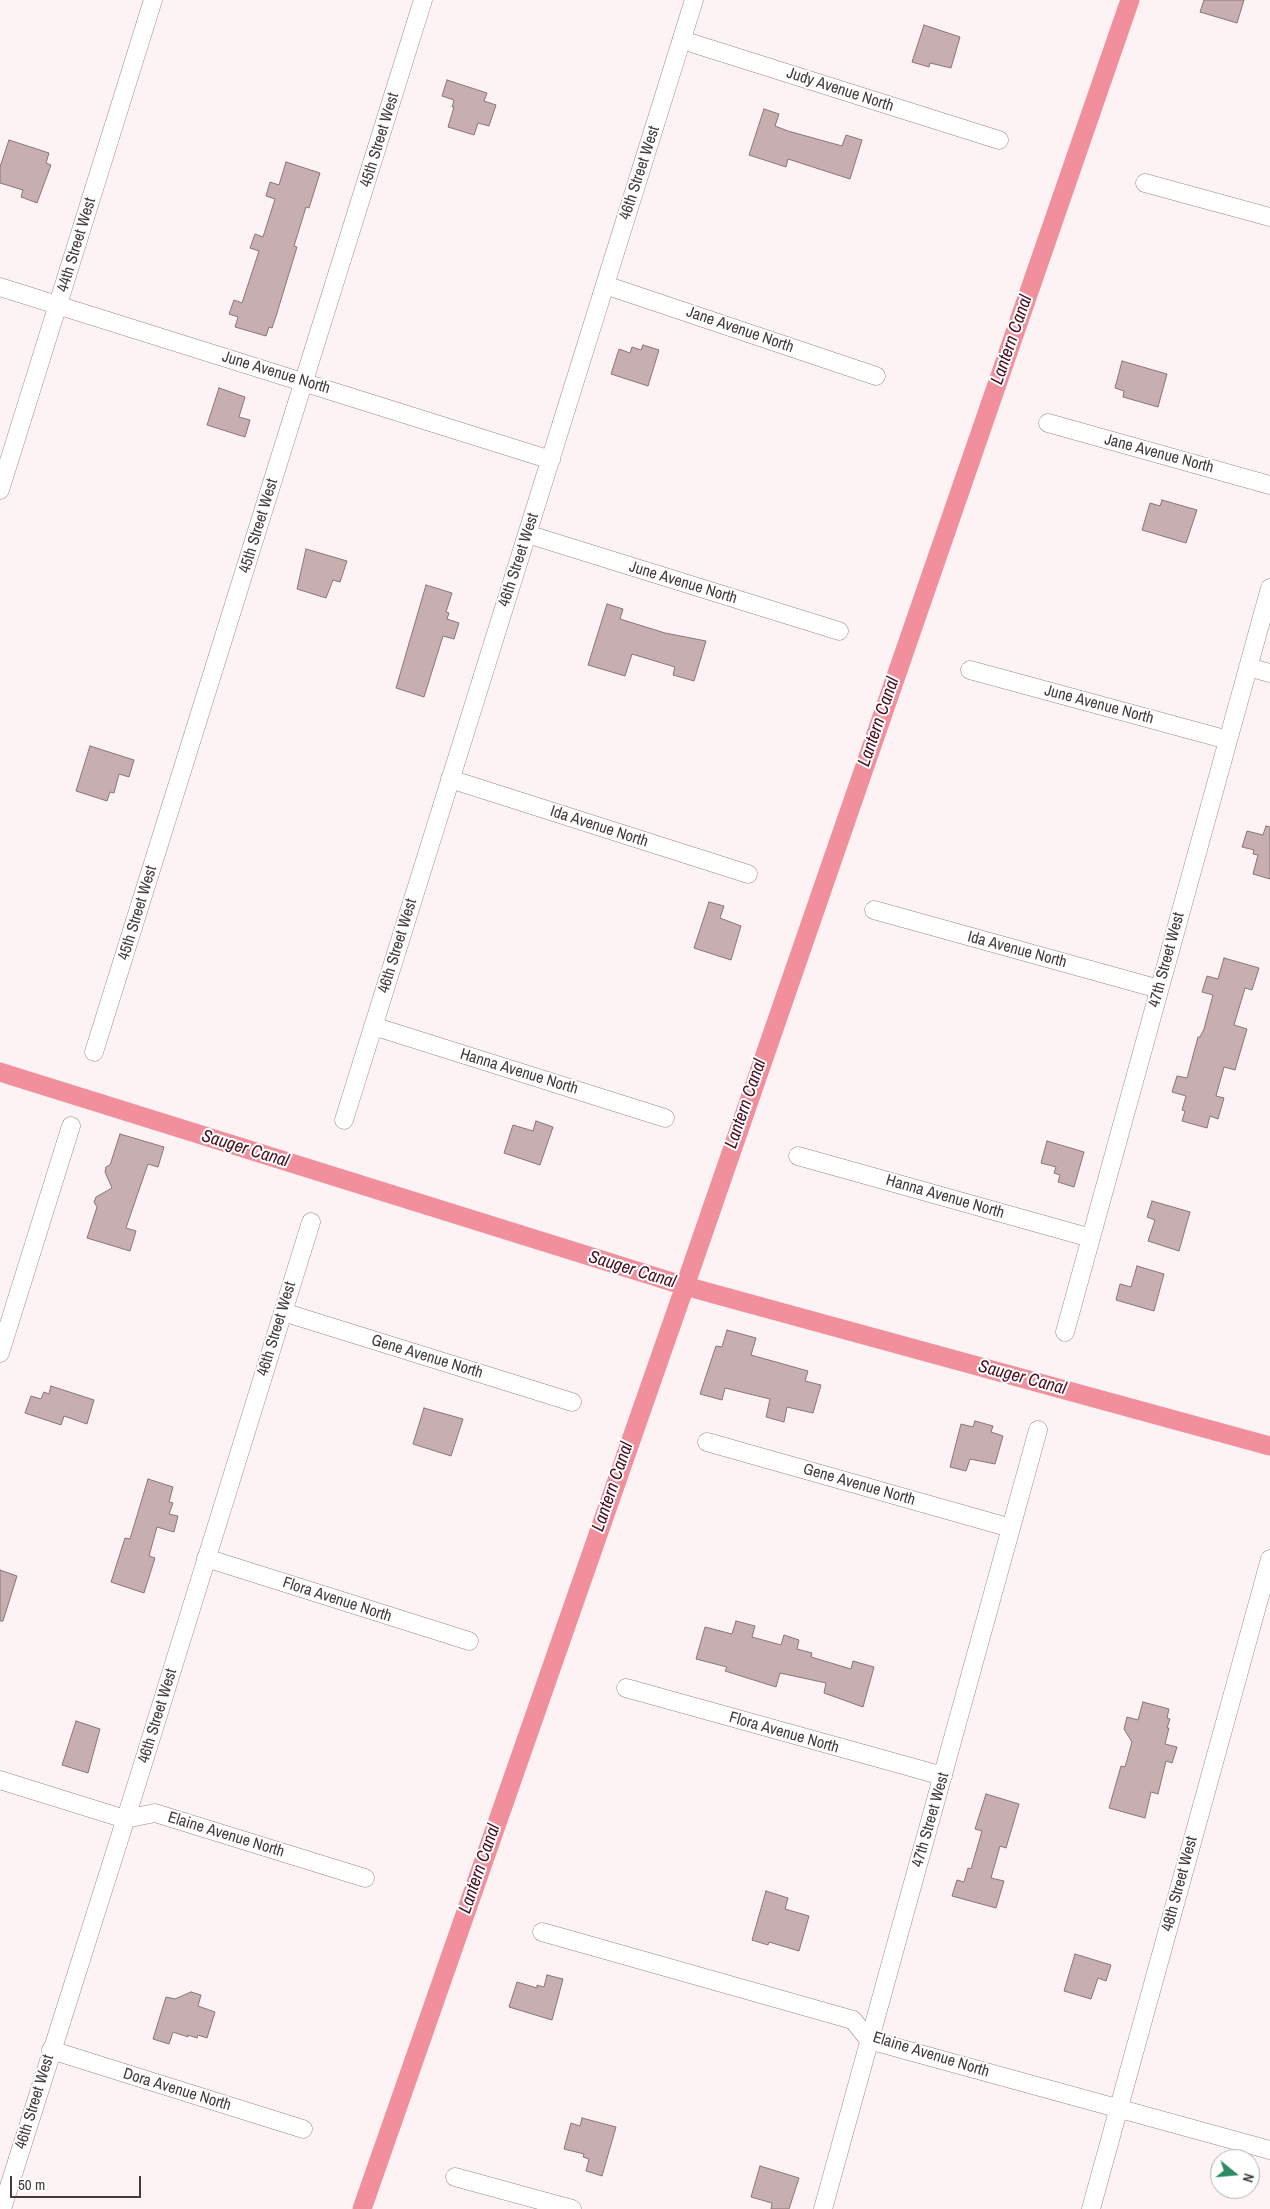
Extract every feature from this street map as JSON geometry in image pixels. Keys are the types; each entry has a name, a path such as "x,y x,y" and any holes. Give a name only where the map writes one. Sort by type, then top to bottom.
{"street":[{"name":"44th Street West","path":"0,490 153,0"},
{"name":"45th Street West","path":"94,1052 303,381 358,214 423,0"},
{"name":"46th Street West","path":"344,1120 694,0"},
{"name":"Judy Avenue North","path":"682,40 998,140"},
{"path":"1145,183 1270,217"},
{"name":"Jane Avenue North","path":"605,285 876,376"},
{"name":"June Avenue North","path":"0,287 551,460"},
{"name":"Jane Avenue North","path":"1048,423 1270,485"},
{"name":"June Avenue North","path":"528,534 840,632"},
{"name":"47th Street West","path":"1065,1332 1270,588"},
{"path":"1248,667 1270,673"},
{"name":"June Avenue North","path":"970,670 1228,740"},
{"name":"Ida Avenue North","path":"450,779 748,874"},
{"name":"Ida Avenue North","path":"874,910 1159,988"},
{"name":"Hanna Avenue North","path":"373,1026 665,1118"},
{"path":"0,1353 71,1126"},
{"name":"Hanna Avenue North","path":"798,1156 1091,1238"},
{"name":"46th Street West","path":"2,2209 282,1312 312,1222"},
{"name":"Gene Avenue North","path":"282,1312 572,1402"},
{"name":"47th Street West","path":"823,2209 1038,1430"},
{"name":"Gene Avenue North","path":"707,1442 1011,1528"},
{"name":"Flora Avenue North","path":"206,1558 469,1642"},
{"name":"48th Street West","path":"1091,2209 1270,1560"},
{"name":"Flora Avenue North","path":"626,1688 942,1776"},
{"name":"Elaine Avenue North","path":"0,1780 125,1819 155,1813 365,1878"},
{"name":"Elaine Avenue North","path":"542,1932 853,2020 869,2040 1270,2150"},
{"name":"Dora Avenue North","path":"51,2050 303,2129"},
{"path":"455,2177 572,2209"}],"building":[{"path":"1204,0 1244,0 1237,23 1200,12"},
{"path":"924,25 960,37 951,68 930,63 929,67 912,62"},
{"path":"447,80 487,93 484,101 496,105 489,126 478,123 474,135 448,127 454,107 452,107 454,100 442,96"},
{"path":"764,109 779,114 775,126 788,131 842,146 846,135 862,140 850,179 788,159 786,167 749,155"},
{"path":"9,140 49,153 46,163 51,165 37,203 21,197 23,190 0,183 0,167"},
{"path":"286,162 320,173 309,208 306,207 294,246 297,247 277,313 272,328 269,327 266,336 235,327 238,317 229,314 234,300 242,303 259,251 250,248 255,234 263,237 275,199 266,196 270,182 279,185"},
{"path":"643,345 659,350 648,386 611,374 619,349 630,353 632,347 641,350"},
{"path":"1122,361 1167,374 1158,407 1123,397 1124,391 1115,388"},
{"path":"219,388 245,397 239,417 250,420 245,437 207,425"},
{"path":"1162,500 1197,510 1186,543 1142,530 1150,503 1160,506"},
{"path":"306,549 347,561 340,582 333,580 326,598 297,589"},
{"path":"426,585 452,593 446,612 449,613 447,619 459,623 454,639 443,636 424,697 396,688"},
{"path":"607,604 623,609 620,619 665,633 706,641 694,681 673,675 675,667 632,654 625,676 588,665"},
{"path":"90,746 134,760 129,777 119,774 114,793 110,792 107,801 76,791"},
{"path":"1266,826 1270,827 1270,879 1253,874 1258,855 1253,854 1254,850 1242,847 1247,831 1263,835"},
{"path":"709,902 724,906 720,918 741,926 731,960 694,948"},
{"path":"1224,958 1259,968 1252,990 1245,988 1234,1025 1247,1029 1235,1070 1224,1067 1216,1096 1224,1098 1218,1119 1210,1116 1207,1128 1182,1121 1185,1111 1182,1110 1186,1096 1172,1092 1177,1076 1187,1078 1198,1037 1200,1037 1204,1029 1213,995 1202,992 1207,976 1218,979"},
{"path":"536,1121 553,1127 540,1165 504,1153 513,1125 533,1131"},
{"path":"120,1134 164,1147 158,1167 148,1164 126,1228 136,1231 130,1251 87,1238 97,1207 94,1202 96,1197 112,1188 105,1172 106,1167 110,1165"},
{"path":"1047,1141 1084,1152 1074,1187 1058,1182 1060,1175 1054,1173 1056,1167 1041,1163"},
{"path":"1152,1201 1190,1212 1179,1251 1148,1241 1155,1220 1147,1217"},
{"path":"1137,1266 1164,1274 1154,1311 1116,1300 1120,1284 1131,1287"},
{"path":"727,1330 756,1338 751,1355 808,1371 805,1381 821,1385 813,1413 787,1407 784,1422 766,1417 770,1399 725,1388 722,1400 700,1394 716,1346 722,1347"},
{"path":"51,1386 94,1400 87,1424 64,1416 61,1425 25,1413 31,1396 41,1399 44,1392 49,1394"},
{"path":"424,1408 463,1419 451,1456 413,1444"},
{"path":"975,1421 993,1426 991,1432 1003,1436 995,1464 970,1459 966,1471 950,1467 961,1424 973,1427"},
{"path":"148,1479 173,1487 169,1502 173,1503 169,1514 178,1516 174,1532 157,1527 149,1556 155,1558 144,1593 111,1582 125,1538 130,1539"},
{"path":"0,1570 17,1576 3,1621 0,1621"},
{"path":"736,1621 755,1626 752,1637 781,1645 784,1635 799,1640 797,1649 812,1653 811,1657 851,1669 853,1661 874,1667 863,1707 824,1693 826,1683 780,1673 776,1687 725,1671 727,1667 696,1659 705,1627 732,1634"},
{"path":"1143,1702 1169,1709 1167,1718 1170,1719 1167,1728 1169,1728 1165,1744 1177,1747 1172,1763 1166,1761 1158,1794 1151,1792 1145,1818 1109,1808 1121,1766 1125,1767 1132,1742 1124,1729 1127,1717 1138,1720"},
{"path":"76,1721 100,1729 88,1773 62,1765"},
{"path":"986,1794 1019,1804 1006,1848 1000,1846 991,1878 1004,1881 996,1908 952,1896 957,1880 964,1882 968,1868 971,1869 982,1831 975,1829"},
{"path":"766,1891 788,1898 785,1909 809,1916 799,1951 769,1942 768,1945 752,1940"},
{"path":"1075,1954 1111,1965 1106,1981 1098,1978 1091,1999 1064,1991"},
{"path":"547,1975 563,1979 552,2020 509,2007 517,1982 537,1988 537,1985 544,1987"},
{"path":"191,1992 201,1995 198,2006 215,2012 207,2038 198,2035 197,2038 188,2035 188,2037 173,2032 169,2044 153,2039 166,1997 175,1999"},
{"path":"582,2118 616,2127 602,2176 586,2171 589,2159 583,2157 584,2154 564,2149 571,2123 580,2126"},
{"path":"760,2166 799,2178 789,2209 771,2209 772,2203 751,2197"}],"waterway":[{"name":"Lantern Canal","path":"362,2209 685,1286 1130,0"},
{"name":"Sauger Canal","path":"0,1072 685,1286 1270,1446"}]}
